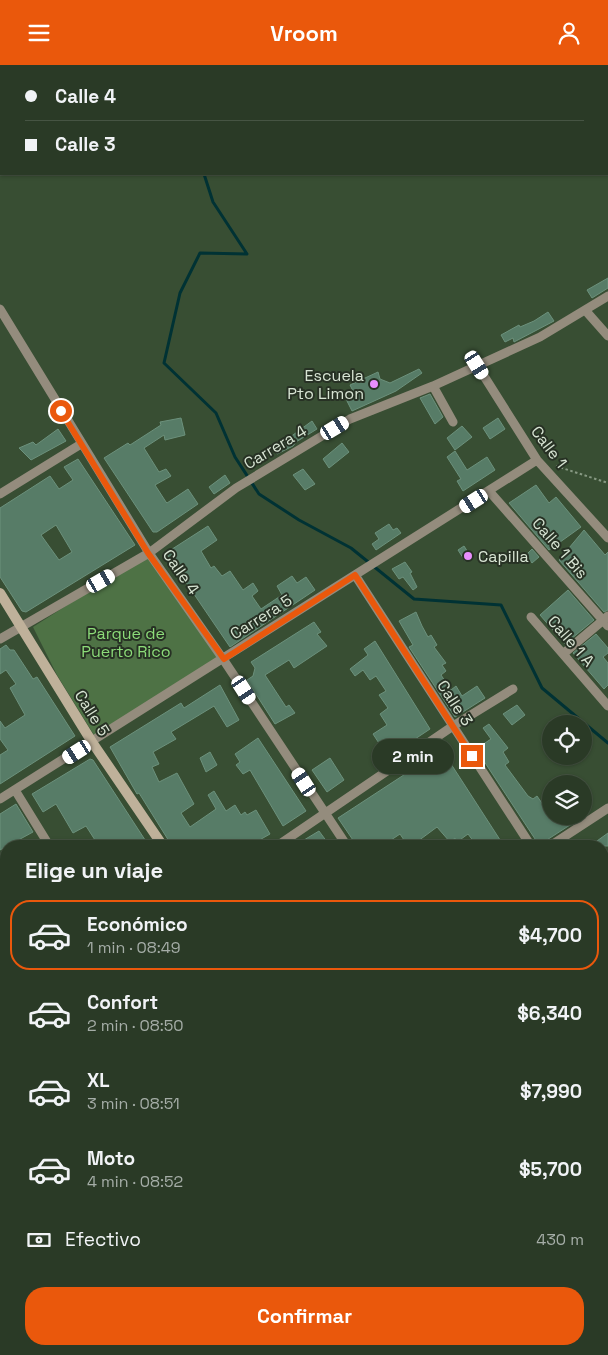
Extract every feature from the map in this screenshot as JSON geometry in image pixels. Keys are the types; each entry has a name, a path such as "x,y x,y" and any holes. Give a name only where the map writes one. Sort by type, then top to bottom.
{"street":[{"name":"Carrera 4","path":"0,639 148,553 236,488 350,419 433,386 540,337 608,296"},
{"name":"Calle 4","path":"0,309 148,553 224,659 343,840"},
{"path":"585,310 608,336"},
{"name":"Calle 1","path":"477,365 537,460 608,538"},
{"path":"433,386 454,422"},
{"path":"0,494 82,444"},
{"name":"Carrera 5","path":"0,799 537,460"},
{"name":"Calle 1 Bis","path":"490,491 606,621"},
{"name":"Calle 3","path":"355,575 527,840"},
{"name":"Calle 5","path":"0,593 92,742 160,840"},
{"name":"Calle 1 A","path":"530,617 608,706"},
{"path":"563,654 606,621"},
{"path":"286,840 453,726 513,689"},
{"path":"15,790 46,840"},
{"path":"559,840 608,808"}],"path":[{"path":"555,466 608,483"}],"green space":[{"name":"Parque de Puerto Rico","path":"149,553 220,657 94,735 57,675 33,627"}],"building":[{"path":"608,278 608,288 592,298 587,290"},
{"path":"548,312 554,321 514,342 513,338 505,342 501,335 519,325 520,327 534,321"},
{"path":"419,369 422,373 396,391 352,411 346,399 355,395 350,385 378,372 380,379 390,383"},
{"path":"430,394 443,417 435,424 420,398"},
{"path":"181,418 185,435 165,440 164,435 144,448 159,472 166,469 171,476 155,485 166,502 188,489 198,504 157,532 153,532 104,458 128,443 130,445 161,425 160,422"},
{"path":"498,418 505,429 490,439 483,428"},
{"path":"312,421 317,429 296,442 293,446 277,454 274,449"},
{"path":"462,426 472,437 455,450 447,438"},
{"path":"58,429 66,441 31,460 19,448 33,442 36,445"},
{"path":"342,443 349,452 329,468 323,459"},
{"path":"455,451 467,470 487,457 495,470 463,491 457,481 461,479 447,457"},
{"path":"78,459 135,545 26,612 22,611 0,577 0,508 50,476 59,489 73,480 64,467","holes":["56,525 72,552 59,560 41,535"]},
{"path":"303,469 315,484 305,490 293,475"},
{"path":"225,475 230,483 214,494 209,487"},
{"path":"536,485 549,503 556,497 581,527 549,550 509,503"},
{"path":"389,524 393,530 397,528 401,533 376,550 372,544 379,539 375,533"},
{"path":"208,526 217,540 201,551 211,568 214,566 222,576 230,571 243,590 253,583 258,591 252,596 261,609 282,595 277,586 292,576 297,583 306,577 315,590 230,647 166,553"},
{"path":"584,530 605,555 608,552 608,610 604,612 559,560"},
{"path":"464,546 471,557 465,561 458,550"},
{"path":"532,549 539,557 532,563 526,555"},
{"path":"405,562 412,572 410,573 417,587 413,590 403,577 399,579 392,569"},
{"path":"568,590 594,620 565,644 540,615"},
{"path":"416,612 428,637 431,635 437,645 434,647 446,663 442,665 446,671 441,675 451,690 456,686 462,696 477,686 485,698 455,717 409,647 413,645 399,621"},
{"path":"314,622 321,632 317,634 327,646 294,668 289,660 265,675 286,707 289,705 295,713 275,724 247,680 253,676 255,668 251,662"},
{"path":"596,634 608,648 608,653 603,657 608,663 608,685 604,689 573,653"},
{"path":"375,641 430,729 388,757 373,734 387,725 380,714 388,708 379,695 386,691 376,676 370,680 363,670 355,676 350,669 368,655 364,649"},
{"path":"6,645 10,650 14,650 33,679 37,677 75,736 0,784 0,755 8,750 0,739 0,721 5,728 25,715 10,688 16,684 6,670 0,674 0,649"},
{"path":"220,685 239,720 227,727 214,706 171,732 176,739 153,752 159,764 152,767 159,782 177,773 194,804 181,813 190,827 216,809 208,795 214,791 226,811 235,805 241,815 245,812 247,815 256,810 270,834 260,840 168,840 139,793 137,794 110,747 181,703 184,708"},
{"path":"517,705 525,715 512,725 503,714"},
{"path":"489,724 508,748 503,752 509,762 505,765 528,796 533,799 537,796 542,803 542,825 570,825 547,840 536,840 476,749 491,739 483,728"},
{"path":"258,738 306,811 283,826 250,770 243,774 236,765 240,762 235,754"},
{"path":"442,750 500,840 472,840 468,834 460,840 455,838 448,840 437,827 419,840 404,840 400,834 391,840 353,840 338,818"},
{"path":"210,752 217,765 206,772 200,758"},
{"path":"330,758 344,780 327,792 312,770"},
{"path":"90,759 93,760 145,840 95,840 86,826 73,833 56,804 43,812 32,794"},
{"path":"16,804 33,832 18,840 0,840 0,814"},
{"path":"319,831 326,840 304,840"},
{"path":"608,833 608,840 598,840"}],"waterway":[{"path":"204,175 213,202 247,254 200,253 180,293 164,363 216,413 235,457 259,494 299,520 351,548 414,599 501,605 542,688 608,743"}],"place":[{"name":"Escuela Pto Limon","path":"374,384"},
{"name":"Capilla","path":"468,556"}],"route":[{"path":"61,411 148,553 224,659 355,575 472,756"}]}
